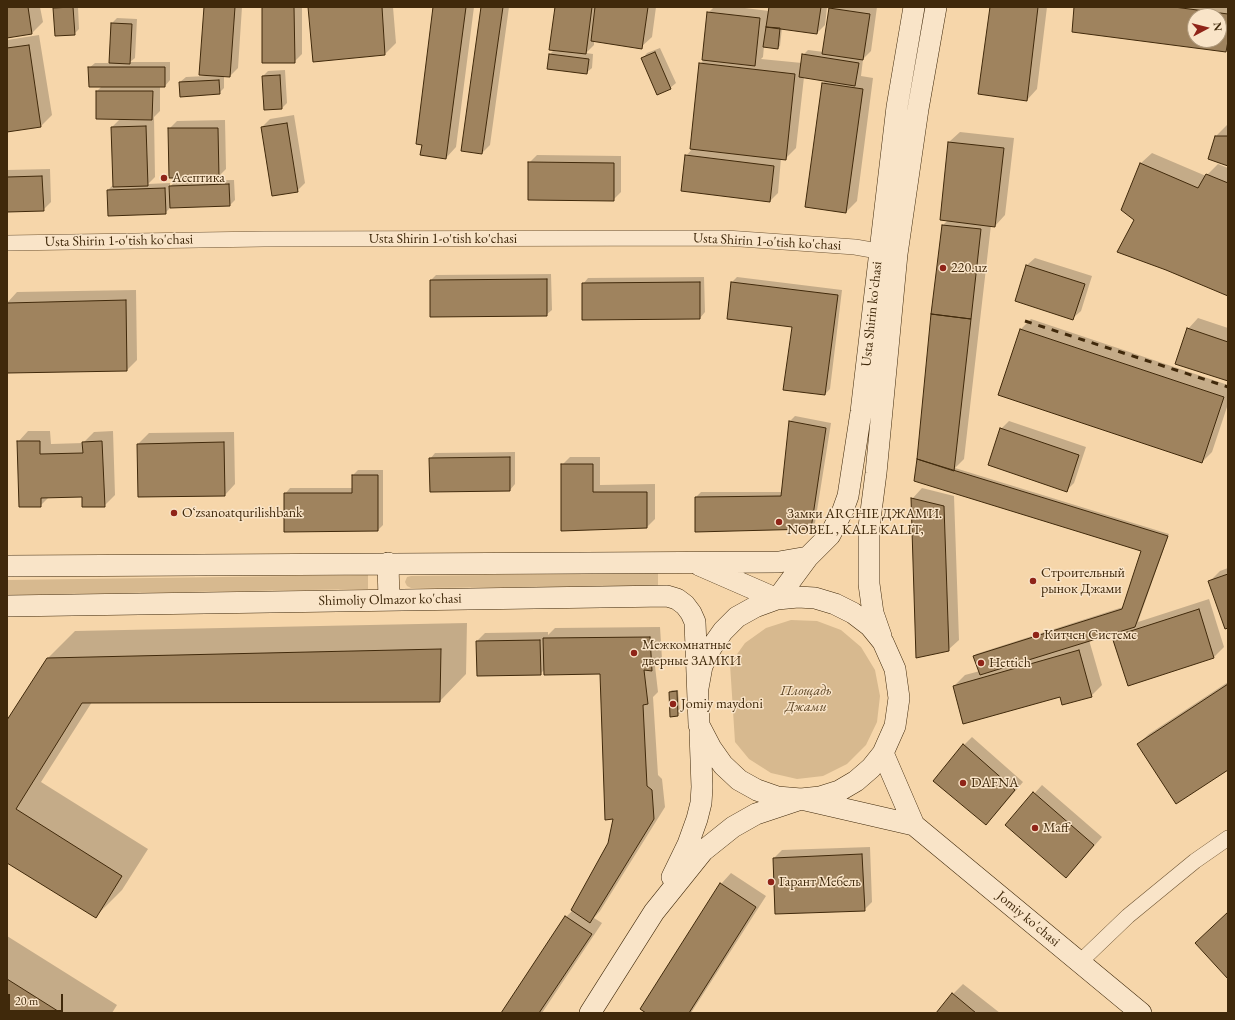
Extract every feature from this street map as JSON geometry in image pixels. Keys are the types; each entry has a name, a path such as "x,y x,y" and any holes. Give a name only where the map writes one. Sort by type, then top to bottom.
{"main road":[{"name":"Usta Shirin ko'chasi","path":"883,642 873,613 869,584 869,527 876,473 897,107 914,7"},
{"name":"Usta Shirin ko'chasi","path":"777,599 808,557 830,536 837,524 848,496 888,253 918,109 936,7"},
{"path":"7,566 690,561 779,562 808,557"},
{"path":"690,561 777,599"},
{"path":"388,563 390,600"},
{"name":"Shimoliy Olmazor ko'chasi","path":"7,606 667,596 677,599 685,605 691,613 694,622 698,688"},
{"path":"590,1013 654,912 688,844 697,819 701,803 702,787 698,688 702,666 722,631 738,617 755,606 777,599 798,597 815,598 835,604 853,613 870,626 883,642 895,669 899,698 895,726 883,753 871,768 845,788 820,797 801,799 756,814 733,827 703,851 654,912"},
{"path":"699,725 711,748 723,766 739,780 757,790 777,797 801,799 914,825"},
{"path":"883,753 914,825"},
{"name":"Jomiy ko'chasi","path":"914,825 1141,1013"}],"street":[{"name":"Usta Shirin 1-o'tish ko'chasi","path":"7,243 264,240 726,238 855,247 888,253"},
{"path":"1080,962 1128,916 1195,861 1228,838"}],"green space":[{"path":"658,573 658,586 411,588 407,586 405,582 407,577 411,576"},
{"path":"368,575 368,589 7,595 7,580"},
{"name":"Площадь Джами","path":"791,620 817,621 841,630 861,647 875,670 880,696 877,722 866,745 847,764 823,776 797,779 771,773 749,759 735,742 730,664 745,643 766,628"}],"building":[{"path":"7,7 28,7 32,34 7,38"},
{"path":"73,7 75,35 55,36 53,8"},
{"path":"204,7 235,7 230,77 199,75"},
{"path":"262,7 294,7 295,63 262,63"},
{"path":"308,7 382,7 385,55 313,62"},
{"path":"433,7 466,7 446,159 420,155 422,145 416,144"},
{"path":"481,7 503,7 482,154 461,151"},
{"path":"555,7 592,7 586,54 549,50"},
{"path":"595,7 648,7 642,49 591,41"},
{"path":"769,7 821,7 817,34 766,27"},
{"path":"990,7 1038,7 1027,101 978,94"},
{"path":"1074,7 1174,7 1187,9 1187,47 1072,32"},
{"path":"829,8 870,14 863,60 822,54"},
{"path":"707,12 760,18 755,66 702,60"},
{"path":"1227,14 1228,14 1227,46"},
{"path":"111,23 132,24 130,64 109,63"},
{"path":"766,27 780,28 778,49 763,47"},
{"path":"29,45 41,127 7,132 7,48"},
{"path":"1195,48 1227,48 1226,52"},
{"path":"655,52 671,89 657,95 641,58"},
{"path":"549,54 589,59 587,74 547,69"},
{"path":"802,54 859,63 855,86 799,77"},
{"path":"699,63 795,74 786,160 690,149"},
{"path":"88,67 165,67 165,87 89,87"},
{"path":"280,75 282,109 264,110 262,76"},
{"path":"219,80 220,94 180,97 179,82"},
{"path":"822,83 863,89 846,213 805,207"},
{"path":"96,91 153,91 152,120 96,119"},
{"path":"287,123 298,192 272,196 261,127"},
{"path":"146,126 148,186 113,187 111,127"},
{"path":"168,128 218,128 219,178 169,178"},
{"path":"1215,136 1228,136 1228,166 1208,159"},
{"path":"948,142 1004,148 995,227 940,220"},
{"path":"685,155 774,166 770,202 681,191"},
{"path":"528,162 614,163 614,201 528,200"},
{"path":"1140,163 1198,188 1206,174 1228,183 1228,296 1166,270 1117,252 1134,220 1121,210"},
{"path":"42,176 44,211 7,212 7,177"},
{"path":"229,184 230,206 170,208 169,186"},
{"path":"165,188 166,214 108,216 107,190"},
{"path":"942,225 981,229 971,319 931,314"},
{"path":"1026,265 1085,284 1073,320 1015,301"},
{"path":"547,279 547,316 430,317 430,280"},
{"path":"700,282 700,319 582,320 582,283"},
{"path":"731,282 838,295 825,395 783,390 792,327 727,319"},
{"path":"126,300 127,371 7,373 7,303"},
{"path":"931,314 971,319 954,471 917,459"},
{"path":"1187,328 1228,342 1228,381 1175,364"},
{"path":"1020,329 1224,397 1202,463 998,395"},
{"path":"789,421 826,428 811,529 695,532 695,497 781,496"},
{"path":"1000,428 1079,455 1067,492 988,465"},
{"path":"17,441 40,441 40,454 83,453 82,442 102,441 105,507 82,507 82,497 41,498 41,507 19,507"},
{"path":"224,442 225,496 138,497 137,444"},
{"path":"510,457 510,491 430,492 429,458"},
{"path":"917,459 1168,536 1135,627 980,675 973,656 1122,609 1141,551 914,481"},
{"path":"561,464 593,464 593,492 647,492 647,528 561,531"},
{"path":"352,475 378,475 378,531 284,532 284,493 352,493"},
{"path":"911,498 944,506 949,651 916,658"},
{"path":"1228,574 1228,628 1225,629 1208,581"},
{"path":"1199,609 1214,658 1128,686 1112,637"},
{"path":"650,637 652,671 644,670 648,704 643,705 647,786 652,790 654,819 590,923 571,910 608,843 613,819 605,820 600,674 544,675 543,638"},
{"path":"540,640 541,675 477,676 476,641"},
{"path":"441,649 440,702 82,703 16,809 122,876 96,918 7,863 7,720 47,658"},
{"path":"1079,650 1092,697 1062,705 1060,697 963,724 953,686"},
{"path":"1228,684 1228,770 1176,804 1137,744"},
{"name":"Jomiy maydoni","path":"677,691 678,716 670,717 669,692"},
{"path":"963,744 1015,790 986,825 933,781"},
{"path":"1033,792 1094,845 1066,878 1005,825"},
{"path":"862,854 865,911 775,914 773,858"},
{"path":"720,883 756,907 689,1013 646,1013 640,1009"},
{"path":"1228,912 1228,979 1195,943"},
{"path":"565,916 592,934 539,1013 501,1013"},
{"path":"7,979 61,1013 7,1013"},
{"path":"952,993 976,1013 936,1013"}],"railway":[{"path":"1025,321 1228,387"}],"place":[{"name":"Асептика","path":"164,178"},
{"name":"220.uz","path":"943,268"},
{"name":"Oʻzsanoatqurilishbank","path":"174,513"},
{"name":"Замки ARCHIE ДЖАМИ. NOBEL , KALE KALIT,","path":"779,522"},
{"name":"Строительный рынок Джами","path":"1033,581"},
{"name":"Китчен Системс","path":"1036,635"},
{"name":"Межкомнатные дверные ЗАМКИ","path":"634,653"},
{"name":"Hettich","path":"981,663"},
{"name":"Jomiy maydoni","path":"673,704"},
{"name":"DAFNA","path":"963,783"},
{"name":"Maff","path":"1035,828"},
{"name":"Гарант Мебель","path":"771,882"}]}
